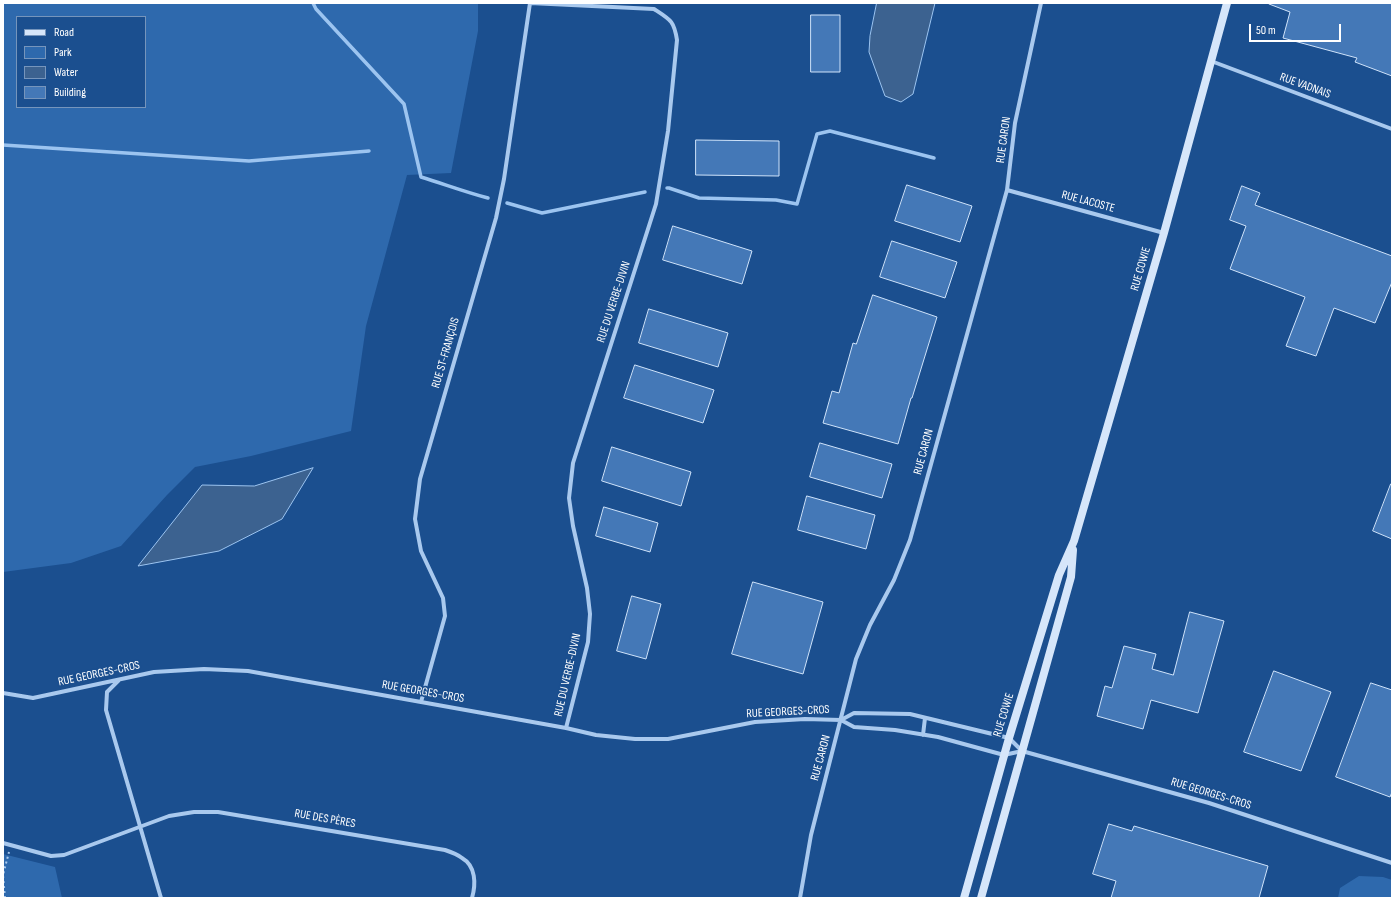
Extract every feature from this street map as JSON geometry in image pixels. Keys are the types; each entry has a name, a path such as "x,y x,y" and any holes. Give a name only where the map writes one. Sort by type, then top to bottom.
{"main road":[{"name":"RUE COWIE","path":"964,898 1009,738 1060,575 1074,541 1164,233 1227,3"},
{"name":"RUE COWIE","path":"981,898 1071,578 1074,541"}],"street":[{"name":"RUE ST-FRANÇOIS","path":"421,702 445,616 443,598 421,551 415,519 420,478 496,218 504,179 530,3"},
{"name":"RUE DU VERBE-DIVIN","path":"530,3 654,9 668,18 675,27 677,40 668,131 656,204 573,463 569,498 573,526 587,588 590,614 588,642 566,728"},
{"name":"RUE CARON","path":"800,898 811,836 856,659 870,625 894,580 910,540 1006,190 1016,123 1041,3"},
{"name":"RUE VADNAIS","path":"1211,61 1392,129"},
{"name":"RUE LACOSTE","path":"1006,190 1164,233"},
{"name":"RUE GEORGES-CROS","path":"3,693 33,698 154,672 204,669 248,671 566,728 596,735 635,739 668,739 755,722 805,719 841,720 854,727 895,730 938,737 1004,755 1022,751 1209,803 1392,864"},
{"path":"120,679 107,692 106,710 161,898"},
{"name":"RUE GEORGES-CROS","path":"841,720 854,713 910,714 1009,738 1022,751"},
{"path":"923,735 925,718"},
{"name":"RUE DES PÈRES","path":"3,843 50,856 64,855 169,816 194,812 218,812 445,850 464,858 474,871 474,889 472,898"}],"path":[{"path":"5,898 3,875 11,845"}],"green space":[{"path":"3,3 478,3 478,31 451,173 407,175 366,326 351,431 251,456 195,467 167,495 121,546 71,563 3,572"},
{"path":"3,854 55,867 62,898 3,898"},
{"path":"1359,876 1383,877 1392,880 1392,898 1338,898 1340,888"}],"water":[{"path":"877,3 935,3 913,94 901,102 885,96 869,52 870,36"},
{"path":"313,468 282,519 219,551 138,566 202,485 254,486"}],"building":[{"path":"1269,3 1392,3 1392,76 1355,62 1357,58 1283,38 1290,12"},
{"path":"811,15 840,15 840,72 811,72"},
{"path":"696,140 779,141 779,176 696,175"},
{"path":"907,185 972,206 960,242 895,221"},
{"path":"1242,186 1260,193 1255,205 1392,256 1392,282 1375,323 1334,308 1316,356 1286,346 1305,297 1230,269 1246,226 1230,220"},
{"path":"673,226 752,251 742,284 663,260"},
{"path":"892,241 957,262 945,298 880,277"},
{"path":"873,295 937,317 898,444 823,423 832,391 839,393 853,343 856,344"},
{"path":"649,309 728,333 718,367 639,343"},
{"path":"635,365 714,390 703,423 624,398"},
{"path":"820,443 892,464 882,498 810,477"},
{"path":"612,447 691,472 681,506 602,481"},
{"path":"1392,484 1392,539 1373,531"},
{"path":"807,496 875,515 866,549 798,530"},
{"path":"604,507 658,523 650,552 596,536"},
{"path":"753,582 823,602 803,674 732,654"},
{"path":"632,596 661,604 646,659 617,651"},
{"path":"1190,612 1224,621 1198,713 1151,700 1143,729 1097,716 1105,686 1112,688 1124,646 1156,654 1152,669 1173,675"},
{"path":"1274,671 1331,692 1301,771 1244,752"},
{"path":"1371,683 1392,690 1392,792 1390,797 1336,777"},
{"path":"1109,824 1132,831 1134,826 1268,866 1259,898 1111,898 1116,881 1093,874"}],"waterway":[{"path":"313,3 316,9 404,104 421,177 488,198"},
{"path":"667,188 699,198 776,200 797,204 817,134 830,131 934,158"},
{"path":"3,145 249,161 369,151"},
{"path":"507,203 542,213 645,192"}]}
